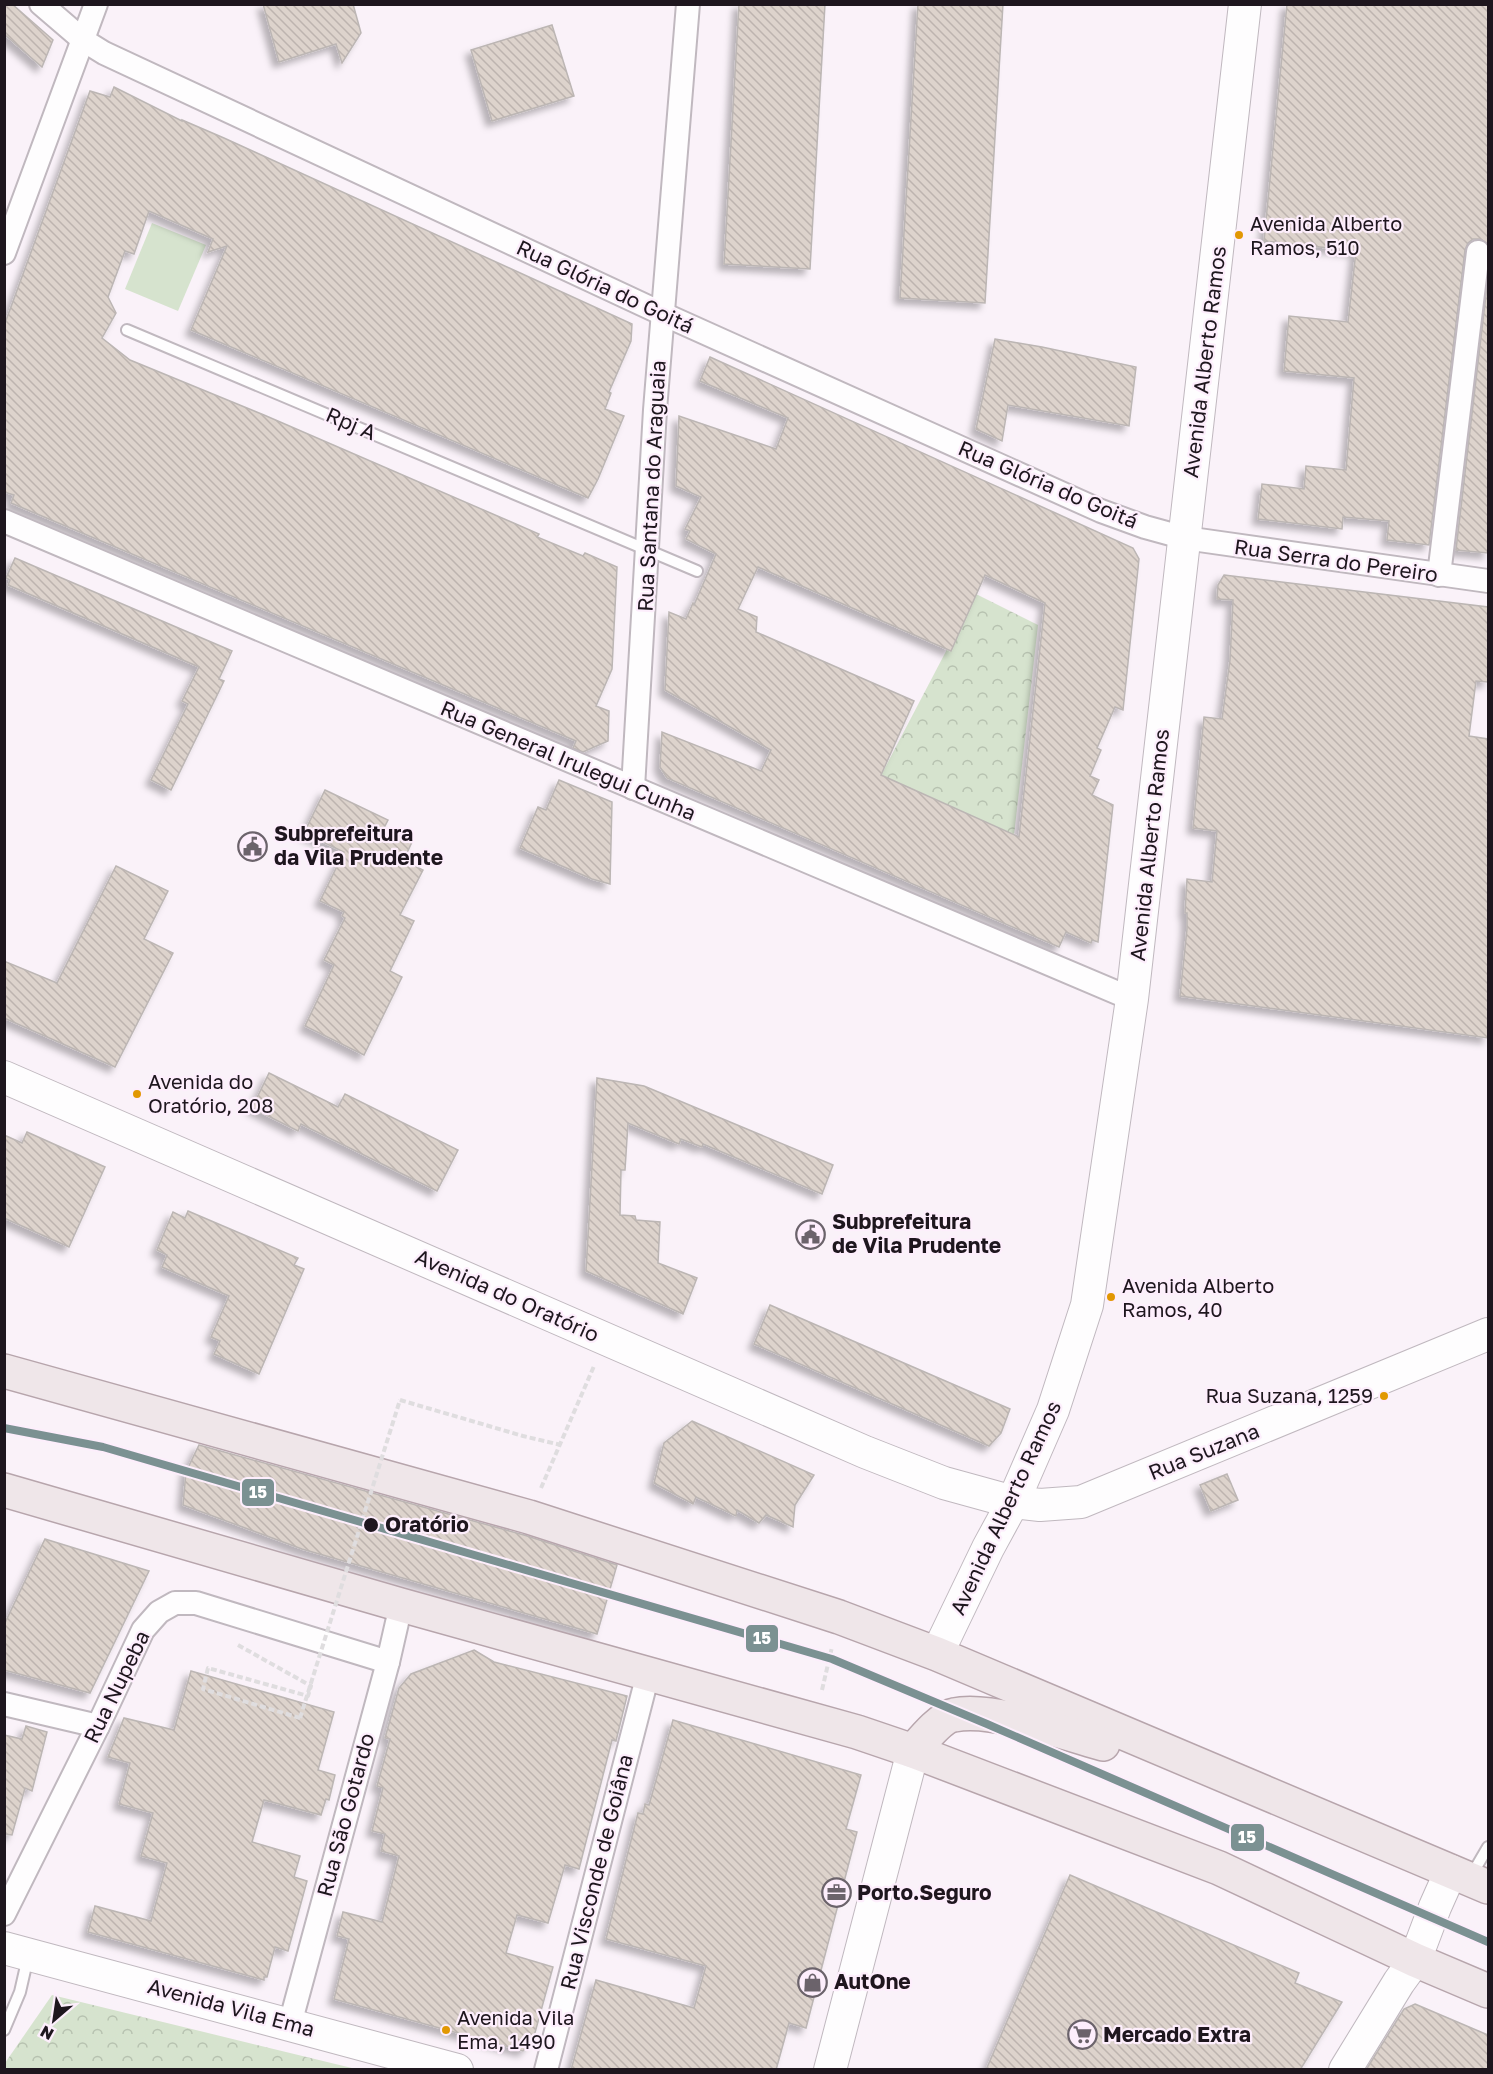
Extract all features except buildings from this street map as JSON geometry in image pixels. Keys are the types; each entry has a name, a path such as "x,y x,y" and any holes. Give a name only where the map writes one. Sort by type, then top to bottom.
{"main road":[{"name":"Avenida Alberto Ramos","path":"937,1654 988,1548 1014,1502 1053,1410 1087,1305 1132,999 1185,538 1242,6"},
{"name":"Avenida do Oratório","path":"4,1077 865,1452 944,1483 1014,1502"},
{"name":"Rua Suzana","path":"1014,1502 1040,1505 1081,1502 1488,1334"},
{"path":"4,1371 529,1516 839,1617 937,1654 1470,1879 1435,1907 1415,1959 1345,2070"},
{"path":"4,1490 401,1605 814,1719 913,1751 1219,1868 1415,1959 1488,1990"},
{"path":"830,2070 913,1751 929,1732 952,1714 990,1714 1246,1786"},
{"name":"Avenida Vila Ema","path":"16,1951 290,2024 418,2065 457,2070"}],"street":[{"name":"Rua Glória do Goitá","path":"41,4 83,40 104,53 663,314 1101,511 1185,538"},
{"path":"4,253 96,4"},
{"name":"Rua Santana do Araguaia","path":"633,788 663,314 688,4"},
{"path":"1439,575 1478,252"},
{"name":"Rua General Irulegui Cunha","path":"4,521 1132,999"},
{"name":"Rua Serra do Pereiro","path":"1185,538 1488,581"},
{"name":"Rua Nupeba","path":"4,1914 143,1630 159,1612 174,1603 196,1603 387,1662"},
{"name":"Rua São Gotardo","path":"290,2024 401,1605"},
{"name":"Rua Visconde de Goiâna","path":"546,2070 648,1674"},
{"path":"4,1704 98,1726"}],"lane":[{"name":"Rpj A","path":"127,330 697,571"},
{"path":"1470,1879 1488,1847"},
{"path":"4,2030 20,1992 16,1951"}],"path":[{"path":"529,1516 606,1340"},
{"path":"234,1643 311,1686 308,1696 208,1668 203,1689 300,1718 400,1400 561,1445"},
{"path":"814,1719 839,1617"}],"green space":[{"path":"152,223 206,245 178,311 125,289"},
{"path":"976,594 1038,625 1014,835 878,781"},
{"path":"52,1995 356,2069 5,2069 5,2063"}],"transit line":[{"name":"15","path":"4,1428 103,1447 832,1659 1488,1942"}],"place":[{"name":"Avenida Alberto Ramos, 510","path":"1239,235"},
{"name":"Subprefeitura da Vila Prudente","path":"253,846"},
{"name":"Avenida do Oratório, 208","path":"137,1094"},
{"name":"Subprefeitura de Vila Prudente","path":"811,1234"},
{"name":"Avenida Alberto Ramos, 40","path":"1111,1297"},
{"name":"Rua Suzana, 1259","path":"1384,1396"},
{"name":"Oratório","path":"371,1525"},
{"name":"Porto.Seguro","path":"836,1893"},
{"name":"AutOne","path":"813,1982"},
{"name":"Avenida Vila Ema, 1490","path":"446,2030"},
{"name":"Mercado Extra","path":"1082,2035"}]}
